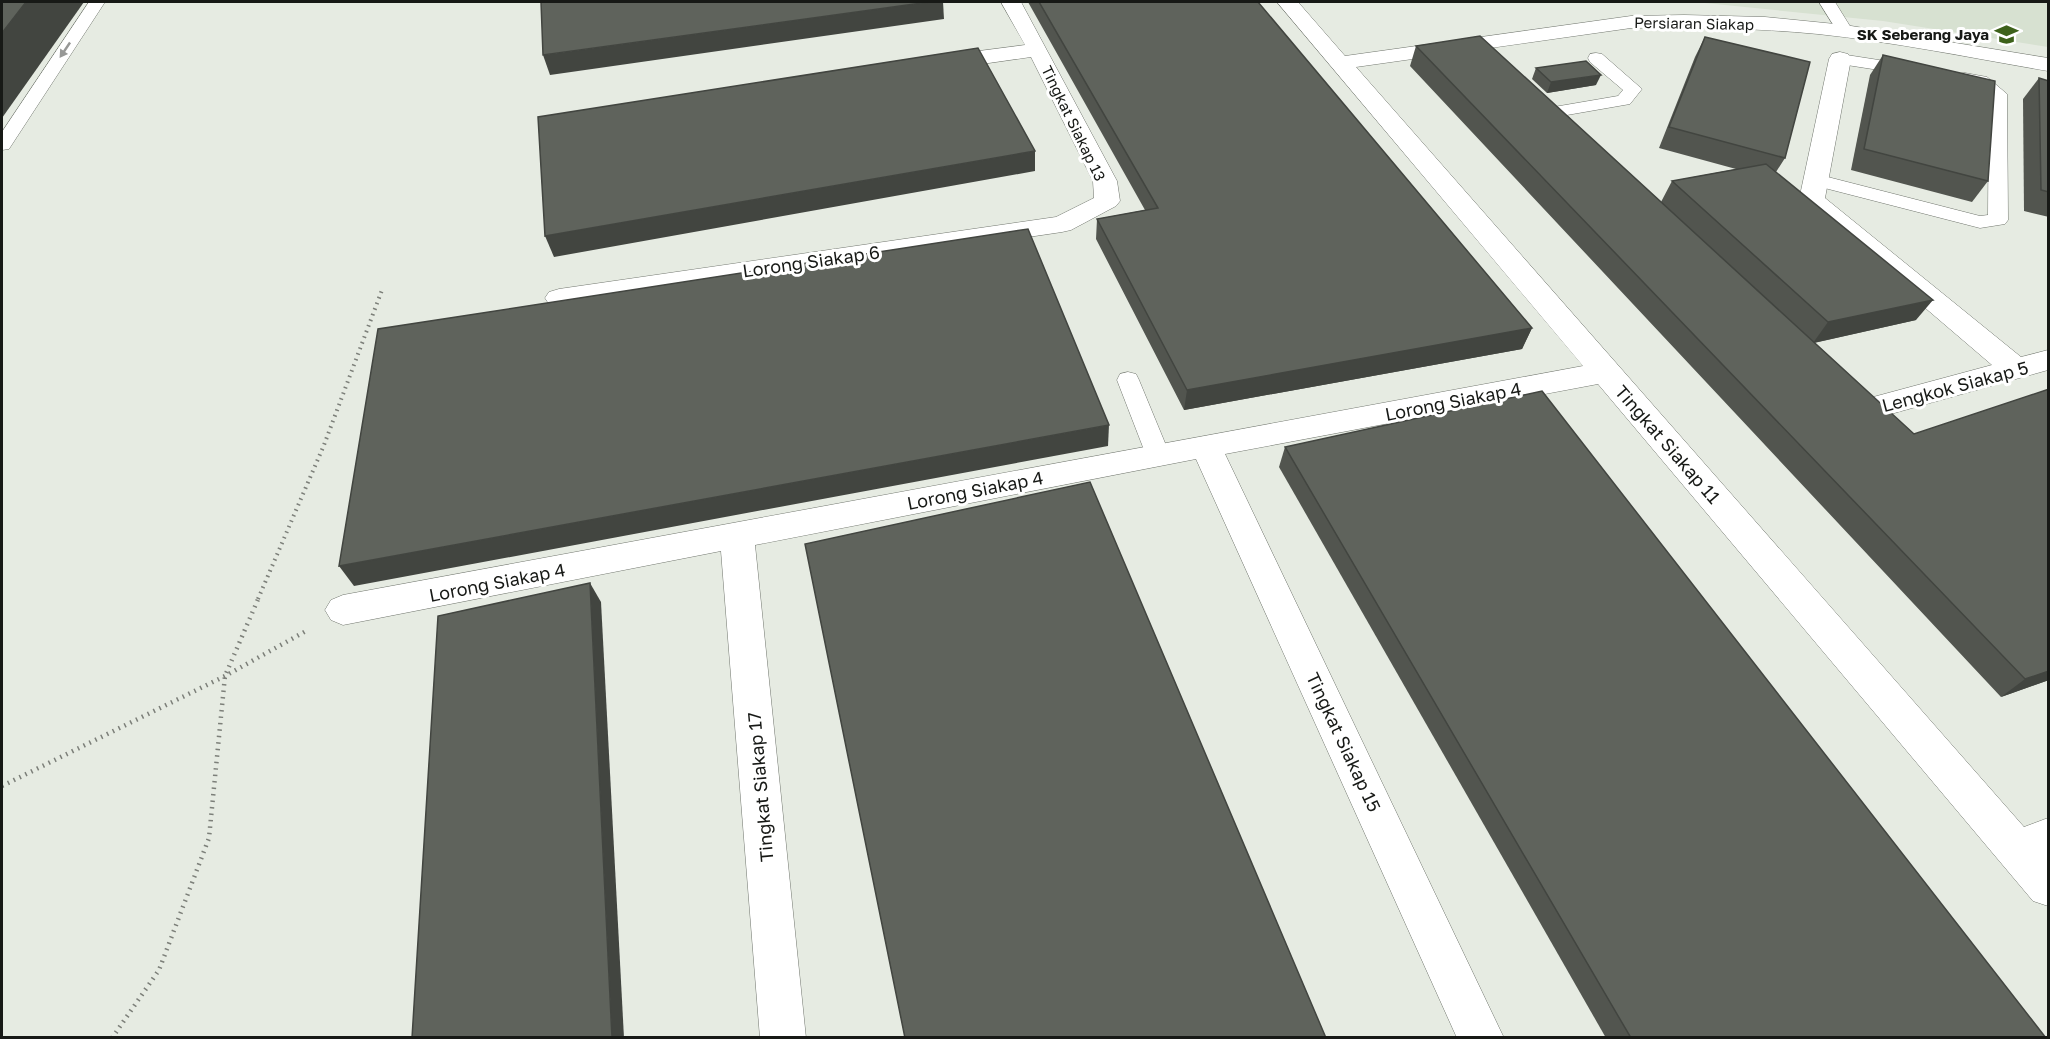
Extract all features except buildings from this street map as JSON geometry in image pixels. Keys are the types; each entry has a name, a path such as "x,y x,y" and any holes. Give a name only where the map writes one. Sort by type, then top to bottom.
{"street":[{"name":"Tingkat Siakap 13","path":"1011,2 1105,181 1107,201 1062,224"},
{"name":"Tingkat Siakap 11","path":"1287,2 1607,372 2033,843 2049,886"},
{"path":"1605,2 1631,22"},
{"name":"Persiaran Siakap","path":"1340,63 1631,22 1736,22 1845,32 2049,64"},
{"path":"922,66 1038,50"},
{"path":"1840,59 1812,200 2016,369"},
{"name":"Lorong Siakap 6","path":"559,298 1062,224"},
{"name":"Lengkok Siakap 5","path":"1853,403 2049,360"},
{"name":"Lorong Siakap 4","path":"343,610 1607,372"},
{"name":"Tingkat Siakap 15","path":"1206,447 1481,1038"},
{"name":"Tingkat Siakap 17","path":"737,537 783,1038"}],"lane":[{"path":"2,145 97,2"},
{"path":"1827,2 1845,32"},
{"path":"1588,145 1554,112 1624,100 1633,89 1596,58"},
{"path":"1816,180 1980,222 1998,220 1998,94 1981,81 1840,59"},
{"path":"1128,381 1158,455"}],"path":[{"path":"112,1038 159,970 208,838 225,676 324,445 382,290"},
{"path":"2,786 225,676 343,610"}],"shaded area":[{"name":"SK Seberang Jaya","path":"1695,2 2048,2 2048,47 1883,21"}],"place":[{"name":"SK Seberang Jaya","path":"2007,34"}]}
